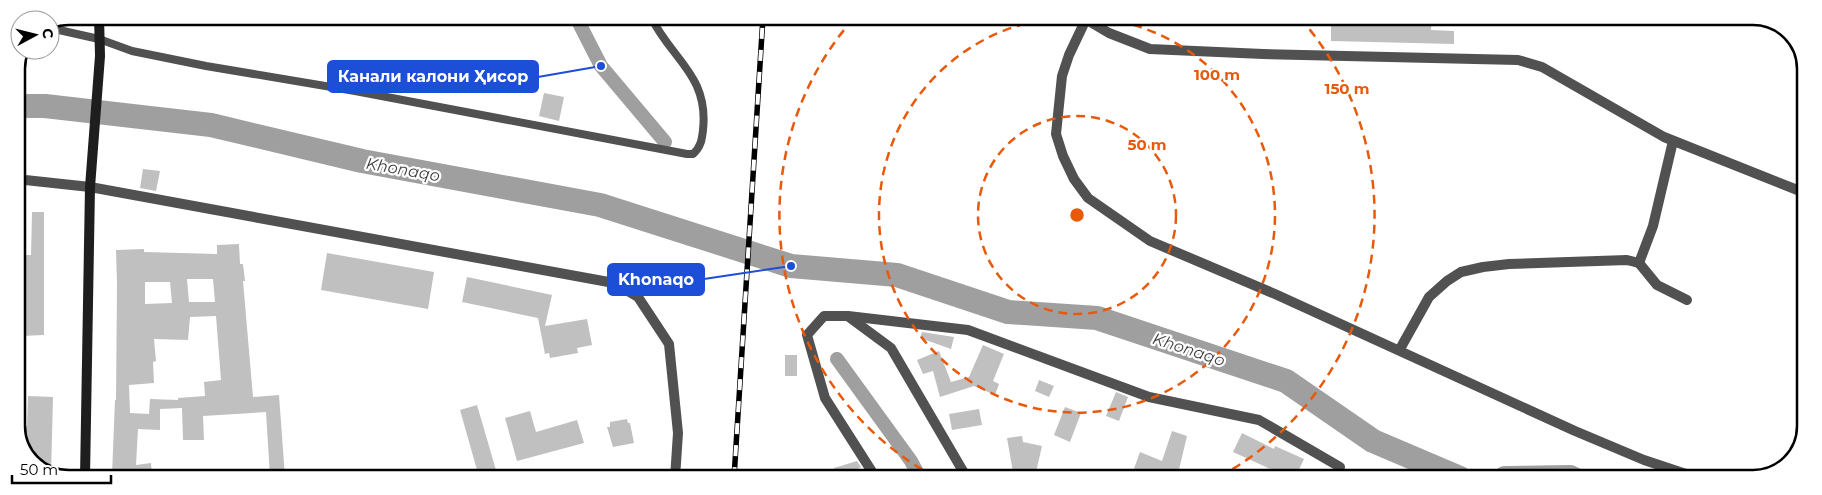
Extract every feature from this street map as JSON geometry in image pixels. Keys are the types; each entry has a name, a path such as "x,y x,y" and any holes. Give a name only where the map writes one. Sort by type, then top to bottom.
{"street":[{"path":"85,470 90,187 100,56 99,25"},
{"path":"1084,25 1069,55 1062,76 1056,134 1063,156 1074,179 1088,198 1150,241 1400,349 1584,434 1644,460 1674,470"},
{"path":"1097,25 1109,33 1150,49 1263,54 1518,60 1542,67 1649,130 1797,190"},
{"path":"1640,263 1653,226 1673,141"},
{"path":"25,180 90,187 614,283 638,298 669,344 678,433 676,470"},
{"path":"1400,349 1429,297 1447,281 1465,271 1483,267 1509,264 1627,260 1640,263 1657,286 1687,300"},
{"path":"871,470 825,398 807,335 824,316 848,316 968,330 1149,396 1259,420 1340,467 1339,470"},
{"path":"848,316 891,348 962,470"}],"lane":[{"path":"60,30 132,50 206,66 355,91 693,154 702,142 704,122 701,96 695,80 654,25"}],"building":[{"path":"1331,25 1431,25 1431,30 1454,31 1454,44 1331,41"},
{"path":"544,93 564,97 559,121 539,116"},
{"path":"143,169 160,171 156,191 140,188"},
{"path":"32,212 44,212 44,335 25,336 25,255 31,255"},
{"path":"239,244 240,264 243,264 245,281 243,281 253,397 279,395 284,470 270,470 266,412 203,416 204,440 183,440 182,408 160,409 160,430 138,429 136,465 151,463 152,470 112,470 116,400 116,250 144,249 144,252 217,254 217,245","holes":["187,279 213,279 215,302 189,302","145,282 170,282 172,303 145,304","216,316 221,380 204,382 205,396 178,398 178,400 150,399 149,414 130,413 129,385 154,383 153,362 156,361 154,339 188,340 190,317"]},
{"path":"327,253 434,272 428,309 321,290"},
{"path":"467,277 552,295 545,326 587,319 592,345 577,348 578,353 550,358 549,353 545,354 538,318 462,302"},
{"path":"922,332 954,337 951,349 920,338"},
{"path":"983,345 1004,354 993,381 999,384 995,395 974,386 940,397 933,371 923,374 917,360 939,351 951,382 969,377"},
{"path":"785,355 797,355 797,376 785,376"},
{"path":"1039,380 1054,386 1049,397 1035,391"},
{"path":"1116,392 1128,397 1119,421 1106,416"},
{"path":"28,396 53,397 51,465 40,459 32,450 28,443 25,428 27,426"},
{"path":"477,405 496,470 477,470 460,410"},
{"path":"1065,407 1081,413 1070,442 1054,435"},
{"path":"979,409 982,425 952,430 949,414"},
{"path":"530,411 536,432 577,420 584,443 517,461 505,418"},
{"path":"627,419 628,423 630,423 634,443 613,447 607,427 610,427 610,422"},
{"path":"1172,431 1187,436 1179,470 1133,470 1140,452 1162,461"},
{"path":"1242,433 1274,449 1275,446 1304,459 1299,470 1272,470 1233,452"},
{"path":"1022,436 1023,442 1042,446 1036,470 1013,470 1007,438"},
{"path":"857,461 861,467 856,470 835,470 834,468"}],"waterway":[{"path":"580,25 601,66 665,142"},
{"name":"Khonaqo","path":"25,106 45,106 211,125 362,161 600,205 791,266 897,275 1008,312 1097,318 1286,381 1373,441 1441,470"},
{"path":"837,359 916,470"}],"railway":[{"path":"735,470 762,25"}],"place":[{"name":"Канали калони Ҳисор","path":"601,66"},
{"name":"Khonaqo","path":"791,266"}]}
